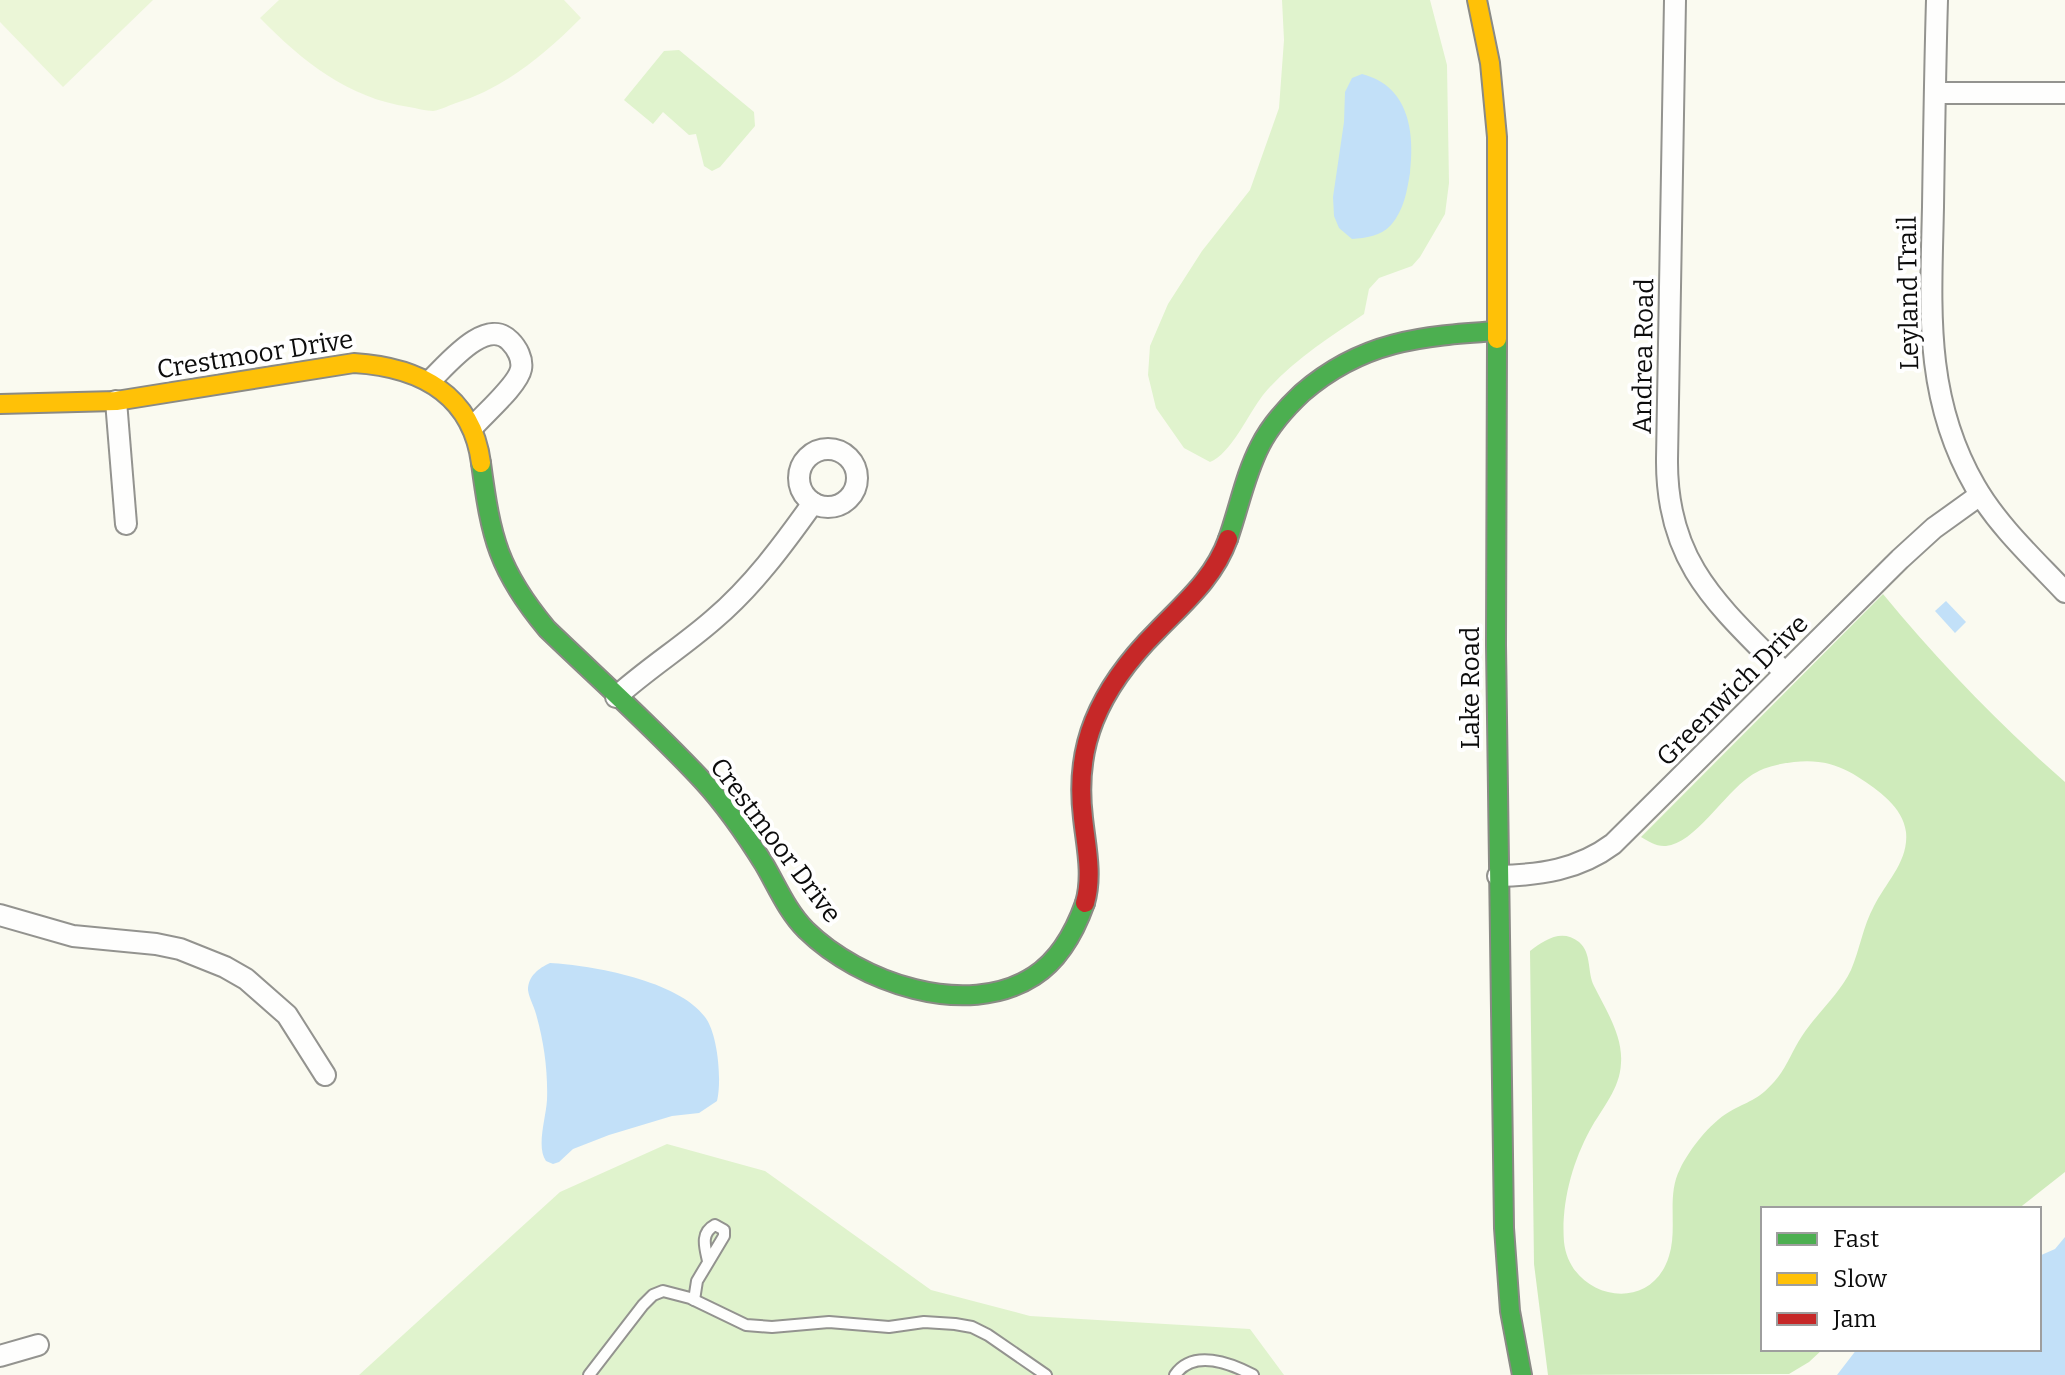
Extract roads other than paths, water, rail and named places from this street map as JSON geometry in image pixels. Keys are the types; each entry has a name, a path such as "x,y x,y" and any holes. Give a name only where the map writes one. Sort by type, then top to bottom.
{"street":[{"name":"Lake Road","path":"1477,0 1489,55 1497,129 1496,645 1505,1264 1511,1320 1522,1375"},
{"name":"Andrea Road","path":"1675,0 1667,459 1670,502 1685,553 1701,582 1726,613 1785,673"},
{"name":"Leyland Trail","path":"1937,0 1933,358 1936,383 1950,433 1980,495 2065,592"},
{"path":"1935,93 2065,93"},
{"name":"Crestmoor Drive","path":"0,404 116,401 354,363 391,366 430,381 447,394 473,427 491,533 511,583 547,629 721,802 747,837 803,927 840,959 889,982 945,993 974,994 1000,990 1027,980 1049,963 1066,943 1086,900 1090,880 1082,813 1082,774 1087,743 1096,716 1124,666 1202,585 1215,567 1231,532 1255,456 1268,432 1306,388 1328,371 1375,347 1427,336 1497,331"},
{"path":"430,381 479,337 491,333 504,335 513,344 520,356 521,369 473,427"},
{"path":"116,401 126,524"},
{"name":"Greenwich Drive","path":"1498,876 1558,870 1604,850 1632,827 1913,546 1980,495"},
{"path":"616,697 660,659 692,638 740,595 779,551 813,503"},
{"path":"0,915 73,936 180,949 225,967 246,979 287,1015 325,1075"},
{"path":"0,1356 38,1345"}],"lane":[{"path":"694,1300 697,1281 708,1261"},
{"path":"589,1375 653,1295 663,1291 694,1300 746,1325 772,1327 829,1322 889,1327 924,1322 972,1327 1046,1375"},
{"path":"1175,1375 1187,1363 1202,1359 1253,1375"}],"water":[{"path":"1362,74 1378,80 1399,100 1409,127 1411,157 1406,193 1395,219 1378,234 1352,239 1339,228 1334,216 1333,197 1344,122 1345,92 1352,78"},
{"path":"1946,601 1966,622 1955,633 1935,611"},
{"path":"550,963 634,977 693,1004 705,1017 716,1046 719,1070 717,1101 699,1113 672,1116 609,1135 573,1149 559,1162 553,1164 546,1161 542,1140 547,1100 546,1067 539,1025 528,990 535,973"},
{"path":"2065,1237 2065,1375 1837,1375 1855,1351 2041,1351 2041,1255 2055,1249"}]}
